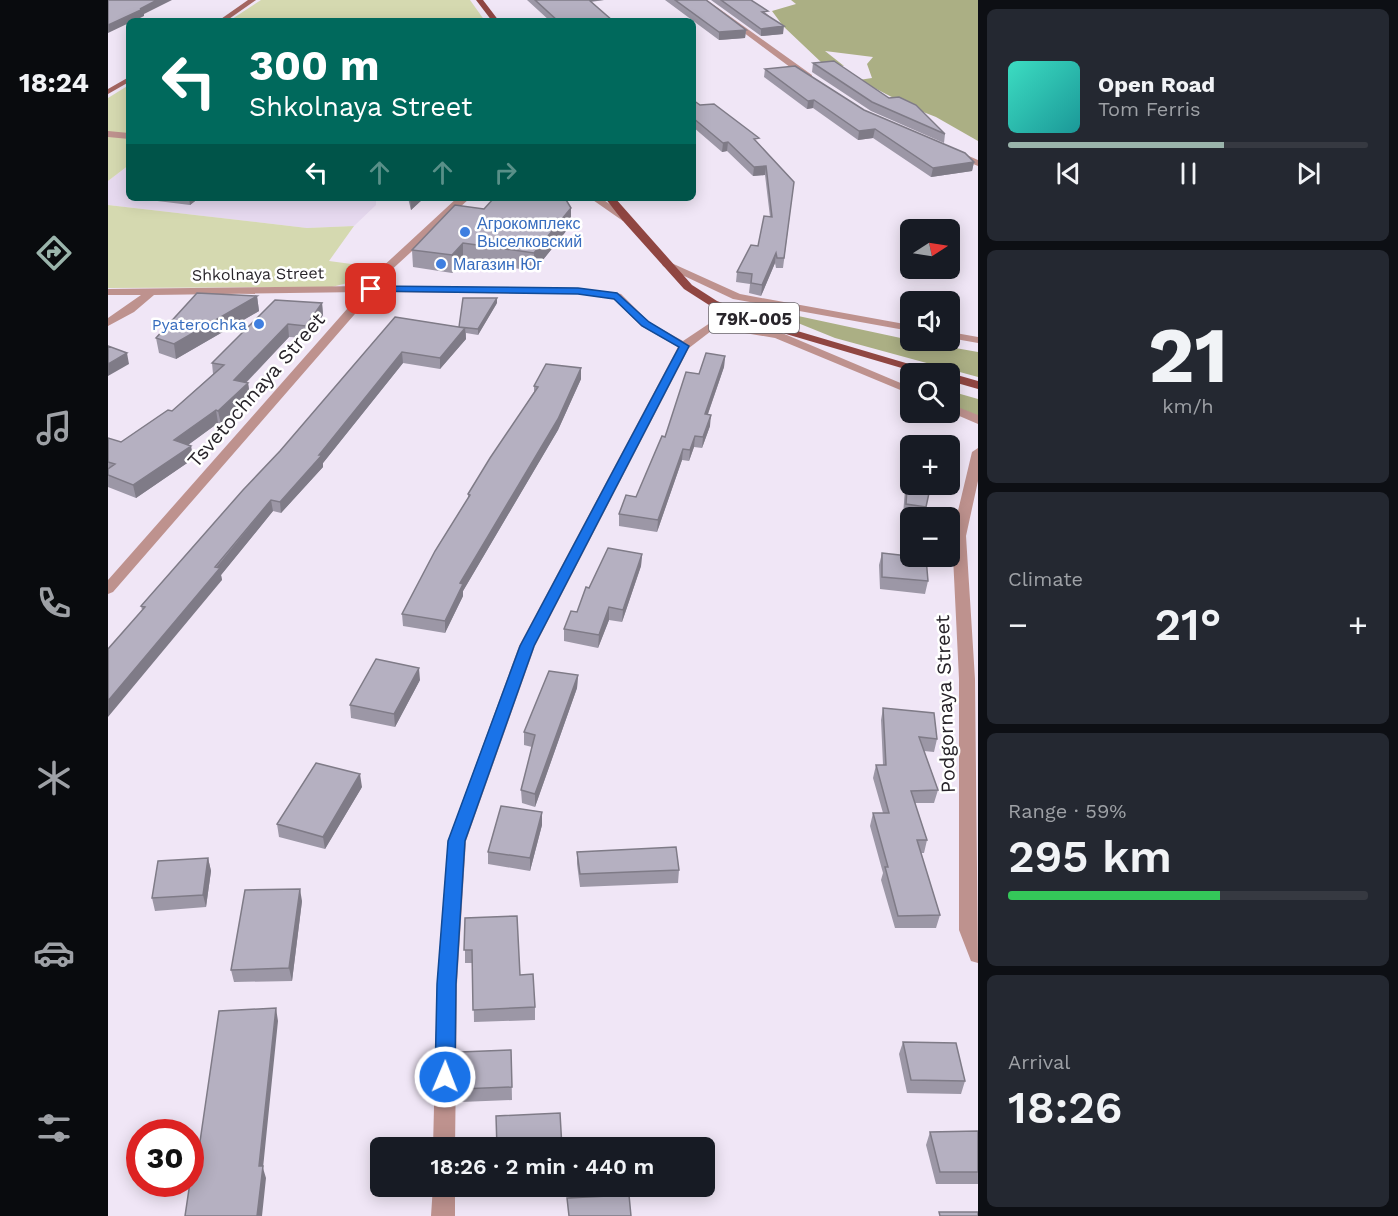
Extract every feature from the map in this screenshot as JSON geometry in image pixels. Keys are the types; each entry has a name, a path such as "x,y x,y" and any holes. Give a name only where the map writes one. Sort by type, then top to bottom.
{"main road":[{"path":"226,18 253,0"},
{"path":"480,0 494,18"},
{"path":"108,92 126,81"},
{"name":"79К-005","path":"612,201 688,287 713,303 790,332 900,363"},
{"path":"960,380 978,385"}],"street":[{"path":"702,0 814,80"},
{"path":"108,134 126,136"},
{"path":"948,150 978,163"},
{"name":"Tsvetochnaya Street","path":"108,588 371,289 383,272 458,201"},
{"path":"599,201 626,219"},
{"path":"667,264 737,297 900,326"},
{"name":"Shkolnaya Street","path":"108,292 371,289 578,291 617,296 645,324 684,346"},
{"path":"108,323 130,310 151,292"},
{"path":"444,1137 447,984 457,841 527,646 684,346 713,324 778,335 900,388"},
{"path":"960,337 978,340"},
{"path":"960,412 978,420"},
{"name":"Podgornaya Street","path":"978,452 959,536 967,679 969,930 978,955"},
{"path":"443,1216 444,1197"}],"shaded area":[{"path":"126,167 126,201 376,201 376,205 354,226 307,228 108,205 108,181"}],"green space":[{"path":"261,0 470,0 483,18 234,18"},
{"path":"791,0 978,0 978,141 936,117 913,108 859,80 872,78 867,64 873,57 825,51 844,66 822,63 783,26 772,11 796,4"},
{"path":"126,87 126,167 108,181 108,98"},
{"path":"108,205 307,228 354,226 329,261 374,267 355,281 332,287 108,288"},
{"path":"761,308 900,338 900,351 960,351 960,349 978,352 978,377 960,372 960,363 927,363 835,338"},
{"path":"960,394 978,399 978,418 960,410"}],"building":[{"path":"108,0 157,0 108,25"},
{"path":"535,0 589,0 610,18 555,18"},
{"path":"675,0 706,0 746,30 719,32"},
{"path":"721,0 751,0 768,11 762,12 784,26 761,29"},
{"path":"834,61 889,98 899,97 916,105 945,134 872,102 813,63"},
{"path":"795,66 864,110 965,153 974,162 933,168 875,129 859,131 814,100 808,101 765,69"},
{"path":"696,102 700,105 714,104 759,138 754,139 794,182 784,258 777,258 776,253 762,285 751,283 752,274 737,272 751,245 758,246 764,216 772,217 766,166 754,167 728,142 723,143 696,120"},
{"path":"491,201 567,201 571,208 534,253 463,243 452,255 412,250 455,205 484,209"},
{"path":"197,293 257,296 174,344 156,338"},
{"path":"463,298 497,298 478,329 459,327"},
{"path":"275,300 322,303 306,326 288,324 234,380 248,383 218,411 216,410 174,440 191,446 133,485 108,475 108,469 115,464 108,462 108,438 121,442 168,410 172,411 224,365 212,363"},
{"path":"395,317 465,328 440,358 402,352 319,455 322,455 280,502 271,500 215,567 220,568 108,701 108,649 145,607 141,606 280,451"},
{"path":"108,346 127,353 108,364"},
{"path":"706,353 725,356 705,414 711,415 703,437 695,436 690,450 683,449 658,520 619,514 626,495 636,497 662,436 665,437 686,372 699,374"},
{"path":"546,364 581,368 558,419 460,583 463,584 445,621 402,614 435,551 470,495 468,494 538,387 534,386"},
{"path":"907,495 929,495 926,507 906,504"},
{"path":"608,548 642,554 623,610 609,607 599,635 564,629 571,611 577,612 586,587 589,588"},
{"path":"882,553 900,555 900,567 927,567 928,581 882,577"},
{"path":"376,659 419,668 394,714 350,705"},
{"path":"549,671 578,675 535,794 521,790 535,735 524,732"},
{"path":"883,708 934,713 937,739 919,737 938,790 911,791 927,840 917,840 940,915 898,916 885,867 888,867 873,813 889,813 876,765 886,765"},
{"path":"316,763 360,774 323,837 277,824"},
{"path":"501,806 542,812 530,858 488,852"},
{"path":"676,847 679,870 580,874 577,852"},
{"path":"208,858 203,895 152,898 158,861"},
{"path":"300,889 289,968 231,970 245,890"},
{"path":"517,916 520,975 533,974 535,1007 473,1010 472,950 464,950 465,918"},
{"path":"276,1008 259,1166 263,1166 257,1216 185,1216 188,1197 204,1197 203,1119 219,1011"},
{"path":"903,1042 956,1043 965,1081 911,1080"},
{"path":"511,1050 512,1087 460,1089 460,1052"},
{"path":"560,1113 561,1137 497,1137 496,1116"},
{"path":"978,1131 978,1172 940,1172 930,1132"},
{"path":"629,1197 631,1216 569,1216 567,1198"},
{"path":"939,1212 978,1212 978,1216 940,1216"}],"place":[{"name":"Агрокомплекс Выселковский","path":"465,232"},
{"name":"Магазин Юг","path":"441,264"},
{"name":"Pyaterochka","path":"259,324"}],"route":[{"path":"371,289 578,291 617,296 645,324 684,346 527,646 457,841 447,984 445,1077"}]}
